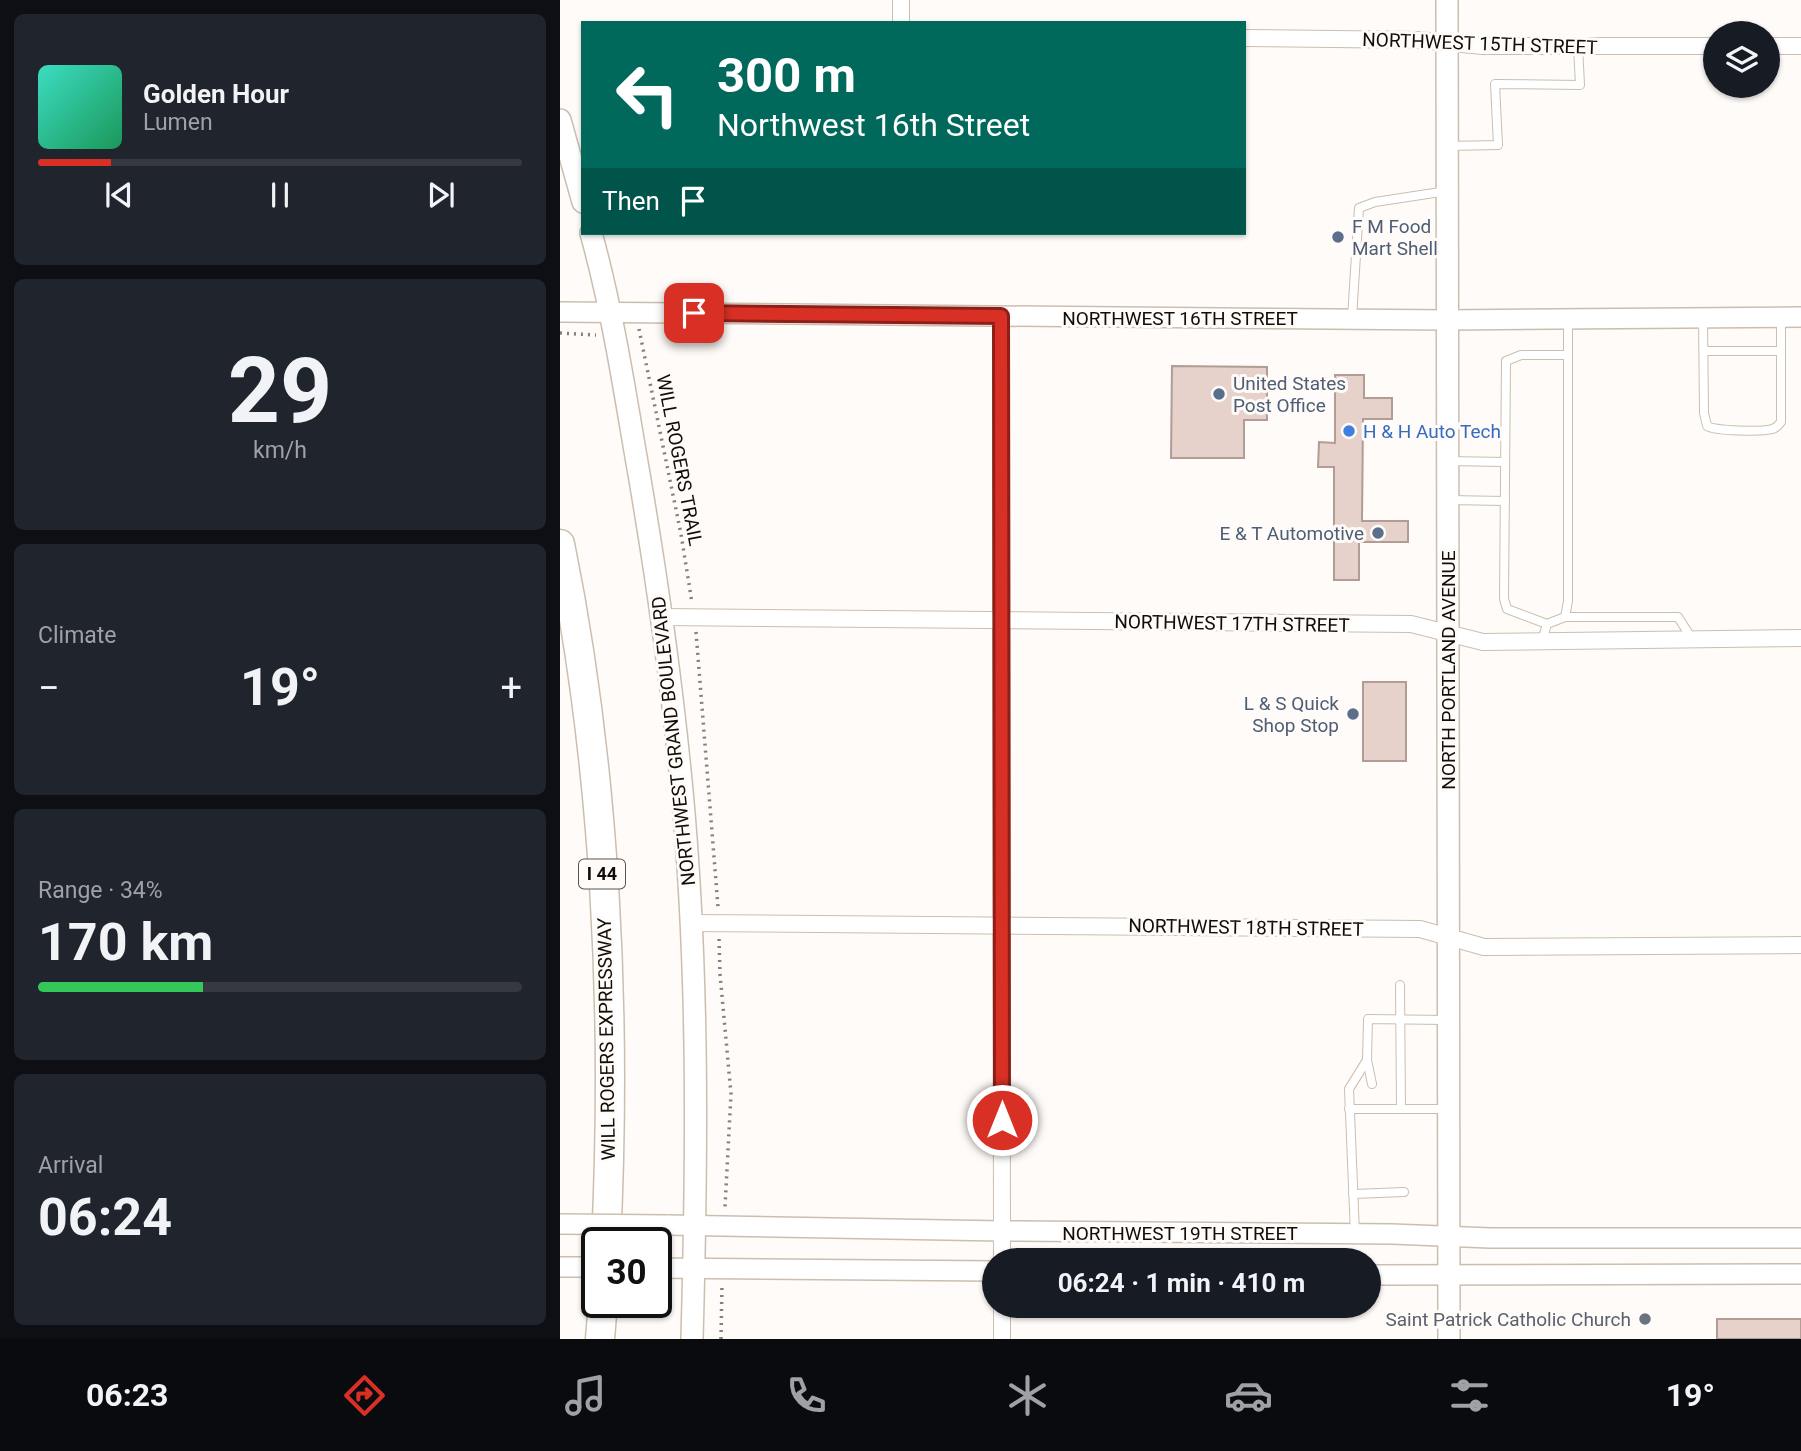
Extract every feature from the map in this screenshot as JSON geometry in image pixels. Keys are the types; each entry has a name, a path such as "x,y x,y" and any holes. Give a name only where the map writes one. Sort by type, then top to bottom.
{"highway":[{"name":"WILL ROGERS EXPRESSWAY","path":"560,544 584,687 603,887 608,1050 606,1227"},
{"path":"600,1339 602,1318"}],"main road":[{"name":"NORTH PORTLAND AVENUE","path":"1447,0 1449,1339"},
{"path":"560,120 581,195"},
{"name":"NORTHWEST GRAND BOULEVARD","path":"592,235 600,312 662,617 682,792 694,1008 695,1224 692,1339"}],"street":[{"path":"901,0 901,21"},
{"name":"NORTHWEST 15TH STREET","path":"1246,38 1483,46 1703,46"},
{"path":"1780,46 1801,46"},
{"name":"NORTHWEST 16TH STREET","path":"560,312 1447,320 1791,317"},
{"path":"1001,316 1002,1248"},
{"name":"NORTHWEST 17TH STREET","path":"662,617 1411,624 1483,642 1801,638"},
{"name":"NORTHWEST 18TH STREET","path":"689,923 1420,929 1484,947 1801,945"},
{"name":"NORTHWEST 19TH STREET","path":"560,1224 1801,1238"},
{"path":"560,1267 581,1268"},
{"path":"672,1268 982,1271"},
{"path":"1381,1275 1801,1274"},
{"path":"1002,1318 1002,1339"}],"lane":[{"path":"1447,146 1498,145 1495,84 1580,85 1578,46"},
{"path":"1352,319 1360,208 1375,202 1447,191"},
{"path":"1703,318 1704,413 1707,426 1713,429 1771,430 1781,422 1781,351 1791,317"},
{"path":"1565,617 1568,601 1568,318"},
{"path":"1704,351 1781,351"},
{"path":"1568,355 1521,355 1506,361 1504,599 1507,608 1547,624 1565,617 1678,617 1684,622 1693,639"},
{"path":"1447,461 1505,463"},
{"path":"1448,500 1505,501"},
{"path":"1542,641 1547,624"},
{"path":"1400,985 1401,1109"},
{"path":"1371,1084 1367,1060 1368,1019 1449,1020"},
{"path":"1360,1084 1367,1060"},
{"path":"1355,1234 1349,1089 1367,1060"},
{"path":"1360,1097 1361,1109"},
{"path":"1372,1097 1373,1109"},
{"path":"1349,1109 1449,1109"},
{"path":"1353,1194 1404,1192"}],"path":[{"path":"560,333 589,334"},
{"name":"WILL ROGERS TRAIL","path":"642,339 690,588"},
{"path":"696,641 717,895"},
{"path":"720,953 731,1094 726,1200"},
{"path":"721,1339 722,1291"}],"building":[{"name":"United States Post Office","path":"1172,366 1267,367 1267,420 1244,420 1244,458 1171,458"},
{"path":"1335,375 1364,375 1364,398 1392,398 1392,419 1363,419 1362,521 1408,521 1408,542 1359,542 1359,580 1334,580 1334,467 1318,467 1319,442 1335,443"},
{"path":"1363,682 1406,682 1406,761 1363,761"},
{"path":"1717,1319 1801,1319 1801,1339 1717,1339"}],"place":[{"name":"F M Food Mart Shell","path":"1338,237"},
{"name":"United States Post Office","path":"1219,394"},
{"name":"H & H Auto Tech","path":"1349,431"},
{"name":"E & T Automotive","path":"1378,533"},
{"name":"L & S Quick Shop Stop","path":"1353,714"},
{"name":"Saint Patrick Catholic Church","path":"1645,1319"}],"route":[{"path":"694,313 1001,316 1002,1120"}]}
